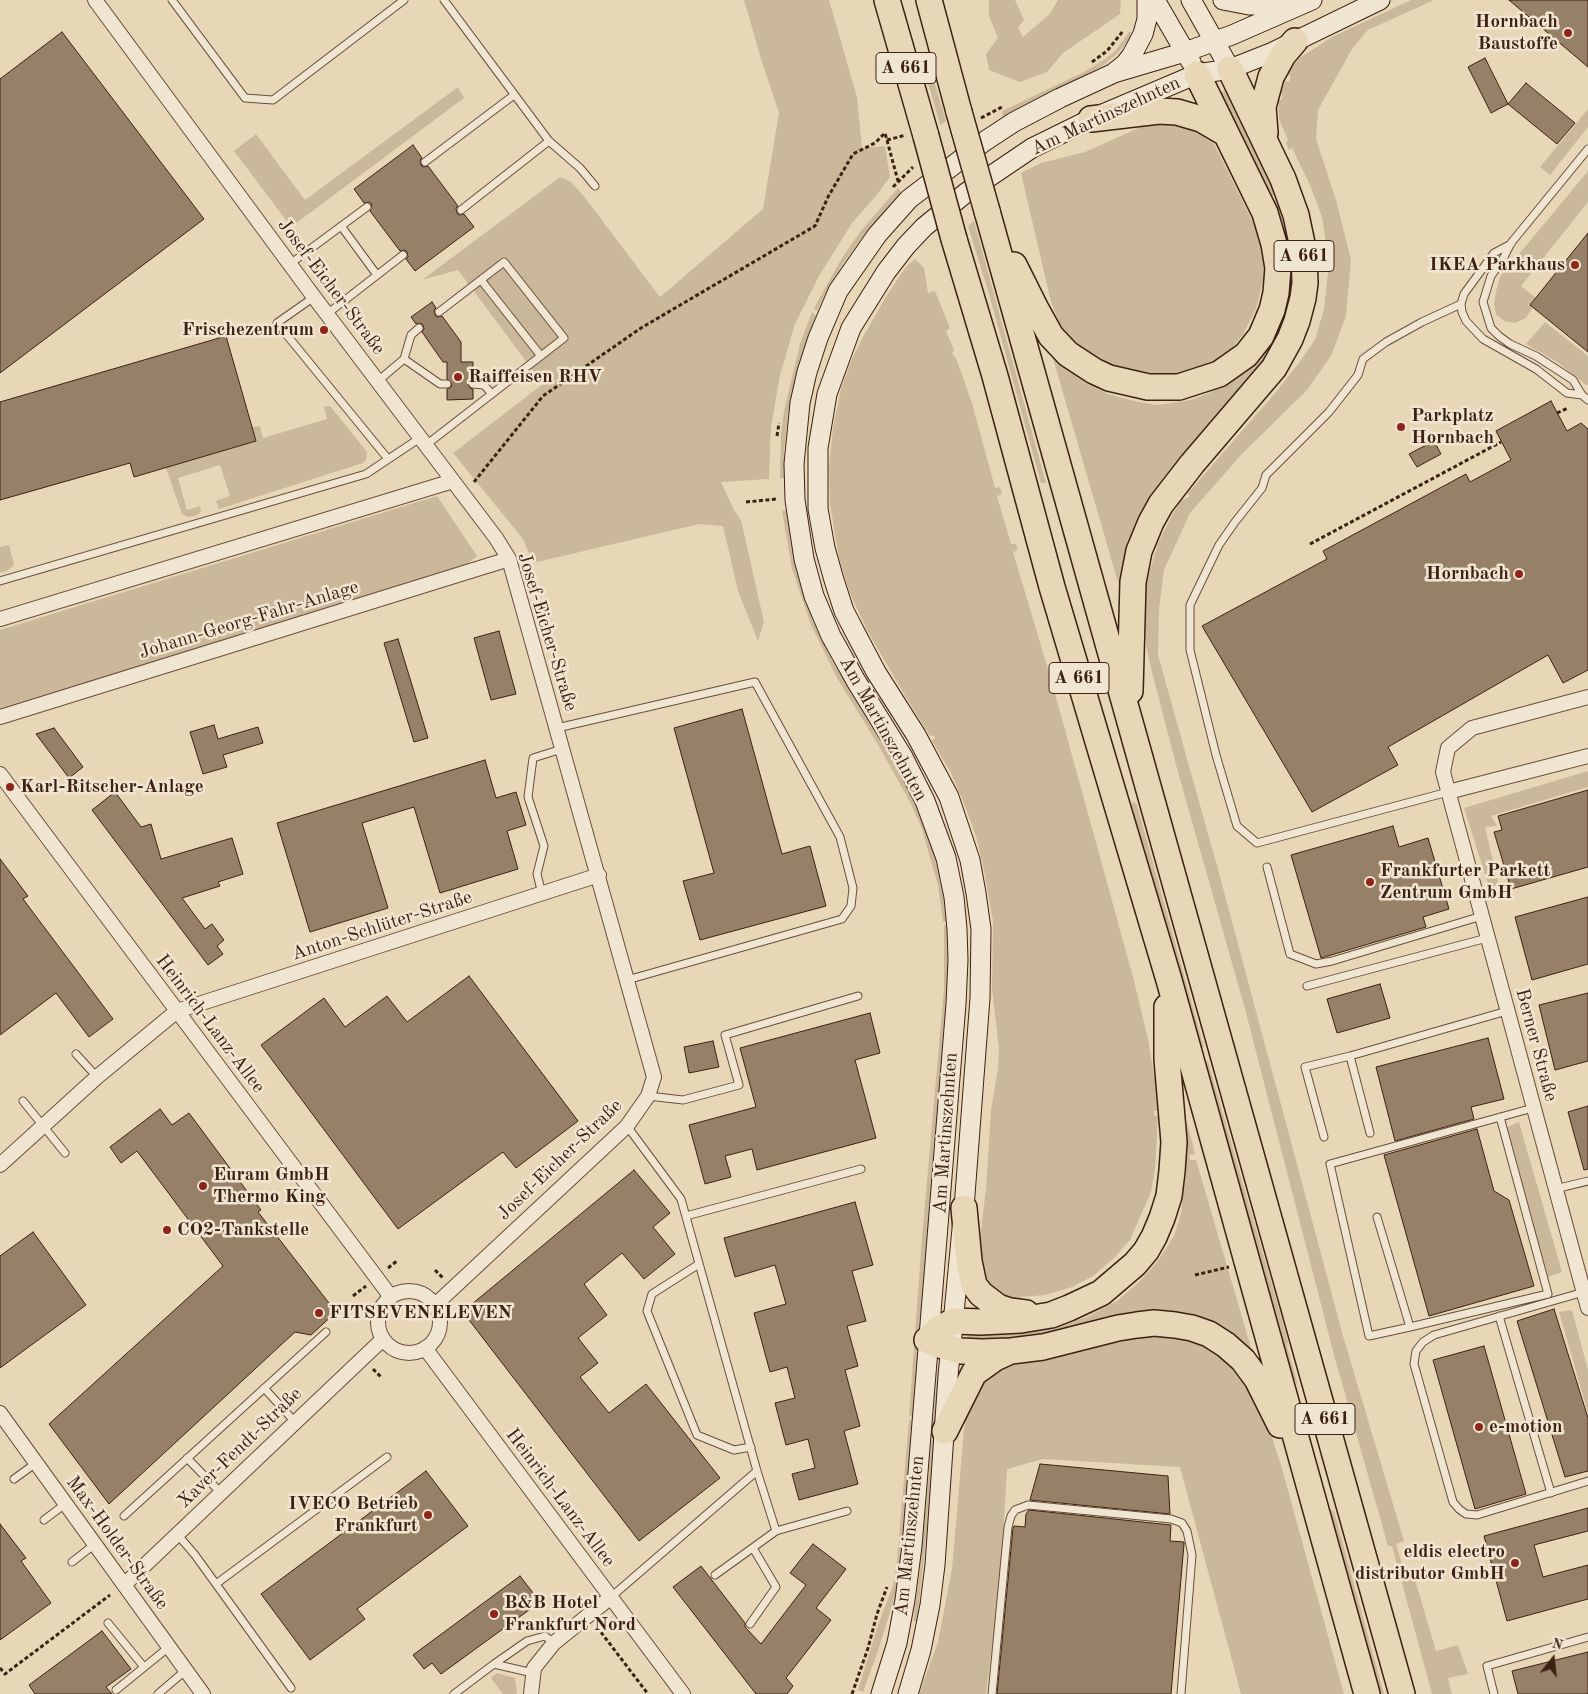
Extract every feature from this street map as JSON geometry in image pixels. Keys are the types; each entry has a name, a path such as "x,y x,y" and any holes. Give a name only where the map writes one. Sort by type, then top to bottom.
{"highway":[{"name":"A 661","path":"887,0 954,239 995,376 1052,587 1169,980 1367,1694"},
{"name":"A 661","path":"929,0 970,115 987,211 1402,1694"},
{"path":"1266,146 1263,121 1266,92 1276,66 1295,41"},
{"name":"A 661","path":"1130,719 1132,596 1136,567 1144,538 1161,504 1172,488 1274,368 1298,321 1303,298 1305,282 1304,253 1296,215 1283,179 1230,69"},
{"path":"1197,74 1225,134"},
{"path":"1091,119 1158,111 1178,112 1201,119 1225,134"},
{"name":"A 661","path":"987,211 1036,309 1052,336 1068,354 1094,371 1109,378 1133,384 1179,387 1195,383 1219,374 1246,355 1261,336 1268,321 1276,293 1278,268 1270,227 1265,213 1225,134"},
{"name":"A 661","path":"954,1321 1021,1320 1051,1315 1094,1297 1120,1278 1146,1251 1162,1218 1169,1196 1174,1142 1167,1059 1166,1020 1169,980"},
{"name":"A 661","path":"964,1208 971,1274 974,1285 981,1294 998,1306 1010,1311 1051,1315"},
{"path":"927,1340 940,1328 954,1321"},
{"name":"A 661","path":"927,1340 951,1349 1011,1352 1043,1347 1118,1328 1145,1324 1175,1324 1209,1334 1226,1345 1243,1360 1258,1379 1309,1487"},
{"name":"A 661","path":"945,1431 974,1373 994,1358 1011,1352"}],"main road":[{"path":"1114,73 1132,55 1144,34 1147,19 1146,0"},
{"path":"1155,0 1197,74"},
{"path":"1191,0 1214,41"},
{"path":"1223,0 1249,5 1308,2"},
{"name":"Am Martinszehnten","path":"908,1694 921,1650 930,1605 935,1565 948,1376 964,1208 980,998 981,929 970,860 949,797 916,734 876,672 844,611 825,548 818,509 818,448 827,394 851,328 886,272 924,227 967,192 1032,148 1091,119 1197,74 1230,69 1295,41 1380,0"},
{"name":"Am Martinszehnten","path":"881,1694 897,1643 912,1546 927,1340 934,1288 958,960 954,898 946,858 925,801 903,758 831,636 814,596 804,560 795,500 796,437 806,372 838,291 853,267 877,234 909,199 954,163 1014,122 1114,73 1185,52 1245,30 1308,2"},
{"name":"A 661","path":"1214,41 1230,69"}],"street":[{"name":"Josef-Eicher-Straße","path":"95,0 314,297 496,538 508,559 599,876 654,1077 648,1096 627,1126 435,1305"},
{"path":"0,619 453,481"},
{"name":"Johann-Georg-Fahr-Anlage","path":"0,717 508,559"},
{"name":"Berner Straße","path":"1588,697 1472,728 1448,748 1443,772 1588,1308"},
{"path":"1448,792 1588,756"},
{"name":"Heinrich-Lanz-Allee","path":"0,774 391,1297"},
{"name":"Anton-Schlüter-Straße","path":"177,1011 599,876"},
{"path":"0,1165 97,1077 177,1011"},
{"path":"412,1291 426,1296 435,1305 439,1317 439,1329 433,1341 425,1348 413,1352 400,1352 390,1347 383,1339 378,1328 379,1314 382,1306 391,1297 399,1293 412,1291"},
{"name":"Xaver-Fendt-Straße","path":"124,1585 383,1339"},
{"name":"Heinrich-Lanz-Allee","path":"425,1348 683,1694"},
{"name":"Max-Holder-Straße","path":"0,1413 203,1694"},
{"path":"530,1694 534,1668 554,1643 611,1597"}],"lane":[{"path":"172,0 245,98 273,100 404,0"},
{"path":"444,0 549,141 580,168 594,186"},
{"path":"425,162 514,95"},
{"path":"461,210 549,141"},
{"path":"1588,149 1511,244 1503,260 1491,276 1483,302 1491,328 1510,344 1536,356 1573,380 1582,395 1588,400"},
{"path":"290,264 367,206"},
{"path":"341,226 377,275"},
{"path":"1511,244 1494,253 1464,294 1461,304 1466,321 1483,339 1536,369 1567,393 1582,395"},
{"path":"327,314 403,254"},
{"path":"0,581 366,474 388,459 423,441 492,394 564,338 504,262 439,312"},
{"path":"481,280 541,356"},
{"path":"314,297 277,323 388,459"},
{"path":"1448,792 1257,843 1237,826 1216,755 1190,650 1190,605 1219,545 1262,488 1266,475 1329,412 1358,374 1363,359 1400,334 1461,304"},
{"path":"378,381 404,359 411,334 419,328"},
{"path":"404,359 440,384 447,384"},
{"path":"473,384 484,385 492,394"},
{"path":"557,728 755,682 840,836 852,888 851,906 842,919 627,980"},
{"path":"542,894 537,874 544,846 528,798 533,758 562,749"},
{"path":"1267,867 1290,954 1316,964 1332,961 1482,916"},
{"path":"1306,986 1488,938"},
{"path":"648,1096 683,1100 739,1085 725,1035 858,996"},
{"path":"1324,1137 1305,1067 1507,1011"},
{"path":"76,1054 97,1077"},
{"path":"1350,1056 1370,1134"},
{"path":"23,1101 44,1125 64,1153"},
{"path":"1500,1117 1548,1294 1369,1336 1330,1164 1500,1117 1533,1108"},
{"path":"627,1126 681,1199 757,1472 776,1531"},
{"path":"686,1216 861,1169"},
{"path":"1555,1189 1588,1181"},
{"path":"1377,1217 1410,1327"},
{"path":"699,1264 652,1294 647,1310 697,1435 734,1450 751,1447"},
{"path":"1584,1292 1434,1335 1423,1342 1416,1351 1414,1364 1453,1502 1458,1509 1466,1514 1477,1514 1588,1481"},
{"path":"1498,1316 1551,1492"},
{"path":"124,1516 326,1332"},
{"path":"264,1388 295,1422"},
{"path":"216,1584 387,1457"},
{"path":"187,1458 221,1493"},
{"path":"14,1479 36,1463"},
{"path":"611,1597 757,1472"},
{"path":"44,1520 65,1504"},
{"path":"992,1694 1008,1527 1014,1510 1028,1505 1171,1519 1182,1524 1187,1531 1192,1555 1181,1694"},
{"path":"715,1575 776,1531 847,1511"},
{"path":"177,1534 292,1688"},
{"path":"72,1562 95,1544"},
{"path":"750,1624 776,1587 753,1548"},
{"path":"108,1622 144,1667"},
{"path":"454,1694 527,1641 545,1636 554,1643"},
{"path":"1494,1694 1487,1666 1588,1637"},
{"path":"116,1690 169,1647"},
{"path":"494,1664 533,1673"},
{"path":"158,1694 186,1670"}],"path":[{"path":"1084,66 1107,51 1126,27"},
{"path":"970,115 1005,106"},
{"path":"474,482 543,396 641,328 816,226 828,198 853,154 875,143 884,133 898,182"},
{"path":"892,188 916,165"},
{"path":"1557,413 1568,408"},
{"path":"777,443 780,415"},
{"path":"1310,544 1502,442"},
{"path":"777,490 778,506"},
{"path":"746,502 777,499"},
{"path":"1195,1275 1247,1262"},
{"path":"852,1694 868,1648 877,1614 889,1584"},
{"path":"0,1668 5,1674 110,1595"},
{"path":"589,1615 648,1694"}],"shaded area":[{"path":"744,0 829,0 857,97 862,148 885,146 890,177 852,223 819,276 795,324 780,375 771,427 769,479 721,482 734,510 741,520 764,622 758,641 738,591 723,526 699,524 533,563 523,539 453,453 543,384 458,270 422,280 560,177 571,182 583,195 660,297 763,209 779,113"},
{"path":"989,0 1015,0 1024,20 1018,28 1023,37 1050,14 1058,0 1121,0 1120,14 1063,53 1047,72 1020,82 989,70 986,54 998,38 989,16"},
{"path":"1411,0 1434,0 1368,30 1352,49 1318,110 1316,139 1336,200 1351,260 1346,316 1331,356 1307,390 1241,455 1190,513 1164,570 1159,609 1158,655 1219,873 1343,1336 1404,1541 1396,1544 1406,1578 1414,1576 1436,1651 1458,1645 1468,1674 1448,1678 1452,1694 1432,1694 1392,1546 1388,1546 1334,1355 1245,1009 1176,765 1152,672 1146,645 1145,626 1147,583 1151,567 1158,543 1182,498 1184,500 1190,496 1187,494 1276,392 1301,360 1315,340 1324,309 1329,263 1322,217 1310,185 1292,148 1289,150 1286,143 1288,140 1279,119 1278,100 1281,100 1283,96 1279,94 1285,81 1289,82 1291,77 1288,74 1298,59 1332,37"},
{"path":"1129,32 1131,32 1129,40 1118,53 1102,66 1003,117 1002,111 1084,72 1104,60 1116,50"},
{"path":"933,78 946,121 940,125 927,79"},
{"path":"458,87 464,98 291,227 234,151 256,134 305,200"},
{"path":"1225,90 1229,94 1274,191 1275,194 1271,197 1273,201 1277,200 1287,225 1294,267 1292,291 1280,334 1270,354 1221,415 1124,590 1120,589 1052,355 1086,383 1108,394 1157,405 1191,400 1229,382 1284,299 1220,93"},
{"path":"1588,109 1588,127 1550,175 1540,167"},
{"path":"1170,124 1191,127 1212,140 1260,236 1265,273 1256,309 1242,336 1233,347 1211,365 1186,377 1124,377 1077,349 1062,330 1051,302 1021,173 1041,163 1085,152 1145,125"},
{"path":"1588,171 1588,202 1521,286 1536,298 1533,307 1526,318 1515,323 1504,321 1496,314 1494,304 1500,277"},
{"path":"898,188 902,193 866,232 845,261 828,288 817,311 814,308 842,258 860,232"},
{"path":"974,221 1046,483 1041,483 989,294 968,226"},
{"path":"915,259 924,268 928,293 935,291 950,328 946,331 954,350 952,354 956,358 972,403 995,488 1000,487 1002,494 997,496 1011,544 1016,544 1018,550 1013,552 1051,679 1133,977 1148,1039 1158,1111 1154,1111 1154,1115 1158,1116 1155,1170 1151,1192 1130,1240 1113,1259 1093,1276 1072,1287 1045,1295 1021,1297 1019,1302 1005,1298 994,1291 984,1273 980,1253 991,1110 998,1069 999,1049 992,989 993,921 976,836 951,773 932,741 935,738 933,735 930,736 904,694 867,630 849,591 839,558 830,504 829,466 833,428 841,389 851,361 864,335 887,295 906,267"},
{"path":"812,312 816,316 801,357 788,412 784,451 784,478 780,478 781,434 784,411 800,344"},
{"path":"1545,322 1588,356 1588,384 1586,385 1557,362 1526,344"},
{"path":"324,407 331,407 367,452 366,460 363,463 219,509 216,501 230,496 220,465 178,478 187,510 200,506 201,511 198,515 188,517 182,514 166,468 256,441 252,427 260,426 263,438 327,419"},
{"path":"437,496 477,556 466,565 443,574 0,708 0,630"},
{"path":"786,510 803,595 831,659 885,746 912,798 934,852 941,878 947,921 943,922 938,885 922,829 911,804 877,743 837,678 811,625 792,569 782,511"},
{"path":"9,545 14,565 7,571 0,573 0,547"},
{"path":"1588,771 1588,787 1491,816 1497,826 1485,827 1499,886 1489,887 1464,808"},
{"path":"1133,801 1137,805 1204,1047 1199,1050 1131,806"},
{"path":"944,925 947,925 948,978 913,1417 909,1416 922,1238 944,988"},
{"path":"1208,1061 1288,1341 1287,1346 1299,1388 1295,1380 1293,1381 1203,1063"},
{"path":"1187,1122 1195,1154 1189,1155 1190,1160 1196,1160 1254,1358 1217,1330 977,1342 967,1339 968,1332 1007,1333 1037,1330 1087,1317 1117,1301 1139,1282 1157,1262 1174,1236 1181,1213 1186,1170 1184,1123"},
{"path":"1519,1122 1562,1272 1546,1278 1503,1129"},
{"path":"1572,1310 1588,1370 1588,1413 1559,1312"},
{"path":"1146,1333 1197,1340 1238,1368 1260,1399 1283,1472 1344,1694 1241,1694 1180,1467 1043,1459 1007,1469 1000,1585 986,1694 919,1694 938,1642 952,1569 964,1430 969,1402 985,1377 1001,1366"},
{"path":"938,1366 941,1366 929,1511 917,1621 913,1621 921,1560"},
{"path":"912,1419 902,1559 897,1589 863,1692 858,1690 879,1622 893,1586 897,1561 909,1420"},
{"path":"1331,1510 1334,1511 1384,1694 1380,1694"},
{"path":"497,1673 515,1678 517,1694 503,1694 491,1678"}],"building":[{"name":"Hornbach Baustoffe","path":"1509,0 1588,0 1588,67"},
{"path":"62,32 204,219 0,373 0,79"},
{"path":"1485,58 1508,104 1491,113 1468,67"},
{"path":"1526,83 1575,123 1557,144 1508,104"},
{"path":"413,145 422,158 420,160 421,165 423,167 428,166 458,206 456,208 457,213 459,215 464,214 474,227 415,271 406,259 408,257 407,252 405,250 400,251 370,211 372,204 369,202 364,203 354,189"},
{"name":"IKEA Parkhaus","path":"1588,233 1588,352 1530,305"},
{"path":"432,302 436,308 434,310 435,315 437,317 442,316 461,342 461,362 473,362 473,379 468,384 473,389 473,399 447,400 447,389 452,384 447,379 447,362 443,362 422,332 424,329 423,325 420,323 416,324 411,317"},
{"path":"226,336 256,441 134,477 130,463 0,500 0,402"},
{"path":"1551,401 1567,431 1581,423 1588,429 1588,670 1563,683 1548,655 1388,747 1398,765 1312,812 1202,626 1327,559 1323,551 1466,474 1470,482 1511,460 1496,431"},
{"path":"1434,441 1441,454 1417,467 1409,454"},
{"path":"499,631 516,694 491,700 474,638"},
{"path":"398,639 428,738 414,742 384,643"},
{"path":"742,709 782,854 810,846 826,906 700,940 683,881 714,873 674,728"},
{"path":"214,725 218,739 258,727 263,743 223,755 227,767 203,774 190,732"},
{"path":"54,728 83,767 69,778 36,734"},
{"path":"485,760 496,798 516,792 526,825 507,831 518,869 440,893 414,807 362,823 388,908 310,932 277,823"},
{"path":"1588,790 1588,867 1511,889 1494,832 1502,830 1498,816"},
{"path":"115,792 141,827 151,824 161,859 232,838 243,874 218,882 220,886 182,898 205,929 212,924 224,940 217,946 223,954 208,965 92,810"},
{"name":"Frankfurter Parkett Zentrum GmbH","path":"1393,826 1399,847 1428,838 1449,909 1423,917 1426,927 1321,958 1291,855"},
{"path":"0,859 28,896 23,899 113,1019 89,1037 56,993 0,1035"},
{"path":"1588,897 1588,964 1532,980 1515,917"},
{"path":"469,976 578,1121 516,1168 503,1152 398,1229 261,1045 324,998 345,1027 387,996 407,1022"},
{"path":"1380,984 1390,1018 1337,1033 1327,999"},
{"path":"1588,993 1588,1061 1555,1070 1539,1005"},
{"path":"870,1013 880,1053 855,1060 876,1138 757,1170 752,1149 725,1156 731,1177 705,1184 689,1125 756,1107 740,1048"},
{"path":"1488,1038 1504,1099 1471,1107 1474,1119 1395,1141 1376,1067"},
{"path":"713,1041 719,1067 689,1073 684,1047"},
{"path":"1588,1106 1588,1169 1584,1170 1568,1112"},
{"path":"160,1109 172,1125 189,1113 261,1210 258,1212 336,1312 311,1335 295,1332 109,1504 49,1424 223,1266 137,1151 121,1163 110,1147"},
{"path":"1477,1129 1494,1191 1509,1200 1534,1286 1429,1316 1384,1155"},
{"path":"634,1170 670,1213 653,1227 675,1254 644,1279 622,1253 584,1284 607,1315 578,1338 598,1363 580,1377 609,1413 646,1384 720,1478 639,1541 469,1320 472,1304"},
{"path":"855,1202 873,1265 852,1271 866,1321 847,1326 858,1366 845,1370 860,1426 844,1431 858,1484 799,1500 792,1474 815,1468 808,1439 786,1445 775,1403 795,1398 787,1367 770,1372 754,1313 786,1304 775,1265 735,1277 724,1238"},
{"path":"33,1232 86,1305 0,1368 0,1256"},
{"path":"1554,1309 1588,1418 1588,1471 1565,1477 1517,1321"},
{"name":"e-motion","path":"1484,1346 1526,1494 1475,1509 1433,1360"},
{"path":"1040,1464 1168,1476 1170,1514 1030,1500"},
{"path":"426,1471 468,1526 357,1609 365,1619 310,1660 261,1594"},
{"name":"eldis electro distributor GmbH","path":"1588,1508 1588,1531 1534,1545 1543,1577 1588,1565 1588,1599 1507,1621 1484,1536"},
{"path":"1029,1510 1171,1525 1170,1541 1184,1542 1184,1544 1171,1694 997,1694 1013,1528 1014,1526 1025,1527 1026,1514"},
{"path":"0,1524 26,1558 21,1561 51,1603 0,1640"},
{"path":"813,1544 846,1569 816,1608 831,1620 786,1678 793,1686 787,1694 756,1694 673,1587 701,1566 745,1623 745,1627 761,1644 806,1585 790,1573"},
{"path":"520,1576 540,1602 441,1674 432,1663 424,1669 413,1655"},
{"path":"102,1631 131,1669 106,1687 112,1694 35,1694 29,1685"},
{"path":"1588,1652 1588,1694 1518,1694 1512,1671"}],"place":[{"name":"Hornbach Baustoffe","path":"1568,33"},
{"name":"IKEA Parkhaus","path":"1575,265"},
{"name":"Frischezentrum","path":"324,330"},
{"name":"Raiffeisen RHV","path":"458,377"},
{"name":"Parkplatz Hornbach","path":"1401,427"},
{"name":"Hornbach","path":"1519,574"},
{"name":"Karl-Ritscher-Anlage","path":"10,787"},
{"name":"Frankfurter Parkett Zentrum GmbH","path":"1370,882"},
{"name":"Euram GmbH Thermo King","path":"203,1186"},
{"name":"CO2-Tankstelle","path":"167,1230"},
{"name":"FITSEVENELEVEN","path":"319,1313"},
{"name":"e-motion","path":"1479,1427"},
{"name":"IVECO Betrieb Frankfurt","path":"428,1515"},
{"name":"eldis electro distributor GmbH","path":"1515,1563"},
{"name":"B&B Hotel Frankfurt Nord","path":"494,1614"}]}
